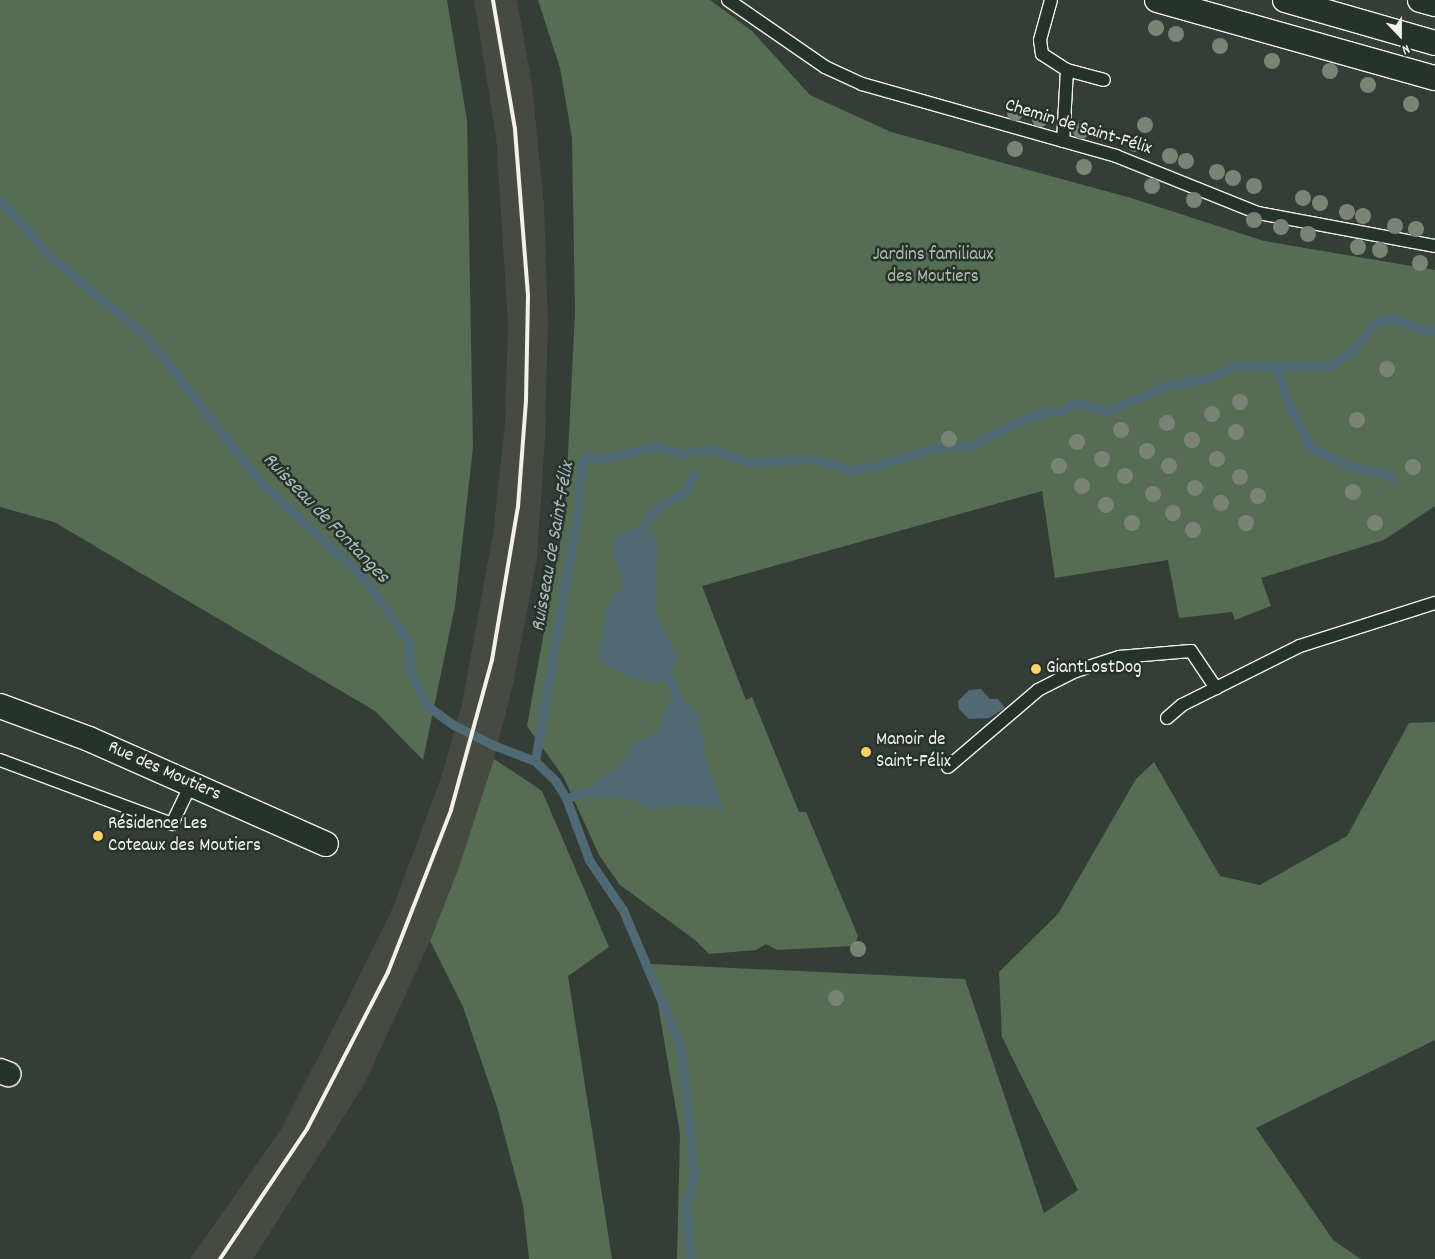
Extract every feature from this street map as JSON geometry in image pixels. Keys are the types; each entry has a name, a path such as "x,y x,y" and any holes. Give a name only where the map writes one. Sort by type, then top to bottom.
{"street":[{"path":"1157,0 1435,78"},
{"path":"1285,0 1435,43"},
{"path":"1420,0 1435,4"},
{"name":"Rue des Moutiers","path":"0,706 89,739 326,844"}],"lane":[{"name":"Chemin de Saint-Félix","path":"728,0 825,67 862,84 1116,156 1258,213 1435,246"},
{"path":"1051,0 1040,40 1042,54 1067,70 1104,80"},
{"path":"1063,141 1067,70"},
{"path":"1167,718 1182,705 1300,646 1435,603"},
{"path":"948,767 1038,690 1073,672 1119,657 1191,651 1216,688"},
{"path":"0,760 172,824 191,784"}],"shaded area":[{"path":"474,0 517,0 532,85 544,205 548,321 545,438 537,558 514,680 494,759 459,867 430,941 364,1085 253,1259 190,1259 280,1131 347,1001 393,907 441,778 462,704 493,533 505,423 508,323 496,137"}],"green space":[{"path":"0,0 447,0 467,120 473,448 455,606 423,760 375,711 54,522 0,507"},
{"name":"Jardins familiaux des Moutiers","path":"538,0 710,0 752,31 810,95 891,132 1131,198 1264,241 1435,270 1435,506 1384,540 1261,578 1271,606 1235,620 1232,612 1179,618 1168,560 1055,578 1042,491 702,586 746,700 752,697 799,812 806,812 858,936 854,946 777,950 766,944 756,950 709,954 695,940 620,885 599,855 564,778 527,726 565,515 575,312 572,138 560,68"},
{"path":"1435,722 1435,1040 1256,1128 1333,1240 1361,1259 677,1259 680,1133 651,964 965,979 1044,1213 1078,1190 1002,1037 999,972 1058,914 1136,779 1154,762 1220,876 1260,885 1347,836 1409,723"},
{"path":"494,759 542,791 609,947 568,976 612,1259 529,1259 523,1205 497,1107 463,1007 430,941 459,867"}],"water":[{"path":"643,527 654,534 658,553 655,566 657,615 677,657 669,679 655,684 628,677 599,661 606,609 624,583 611,548 620,533"},
{"path":"981,689 990,699 998,699 1005,708 989,718 969,719 959,709 958,701 969,690"},
{"path":"677,696 697,711 707,765 725,810 678,804 651,810 633,799 595,797 587,792 592,783 616,769 634,744 659,730 665,710"}],"waterway":[{"name":"Ruisseau de Fontanges","path":"0,200 48,254 148,338 260,482 362,576 408,640 410,672 426,705 454,725 493,745 535,761 555,780 566,798 589,860 623,910 681,1047 694,1176 685,1207 691,1259"},
{"name":"Ruisseau de Saint-Félix","path":"535,761 576,524 582,462 588,455 600,459 658,446 682,454 711,449 748,462 814,459 850,470 872,467 934,448 973,445 1019,421 1046,412 1061,411 1075,402 1108,411 1164,386 1208,378 1235,366 1331,366 1354,349 1371,327 1381,320 1394,319 1424,330 1435,329"},
{"path":"1276,365 1285,396 1311,448 1352,467 1380,472 1391,478"},
{"path":"643,527 656,508 685,492 694,474"},
{"path":"669,679 677,696"},
{"path":"566,798 587,792"}],"railway":[{"path":"220,1259 307,1129 388,972 451,810 492,660 518,507 526,400 528,295 515,129 493,0"}],"place":[{"name":"GiantLostDog","path":"1036,669"},
{"name":"Manoir de Saint-Félix","path":"866,752"},
{"name":"Résidence Les Coteaux des Moutiers","path":"98,836"}]}
